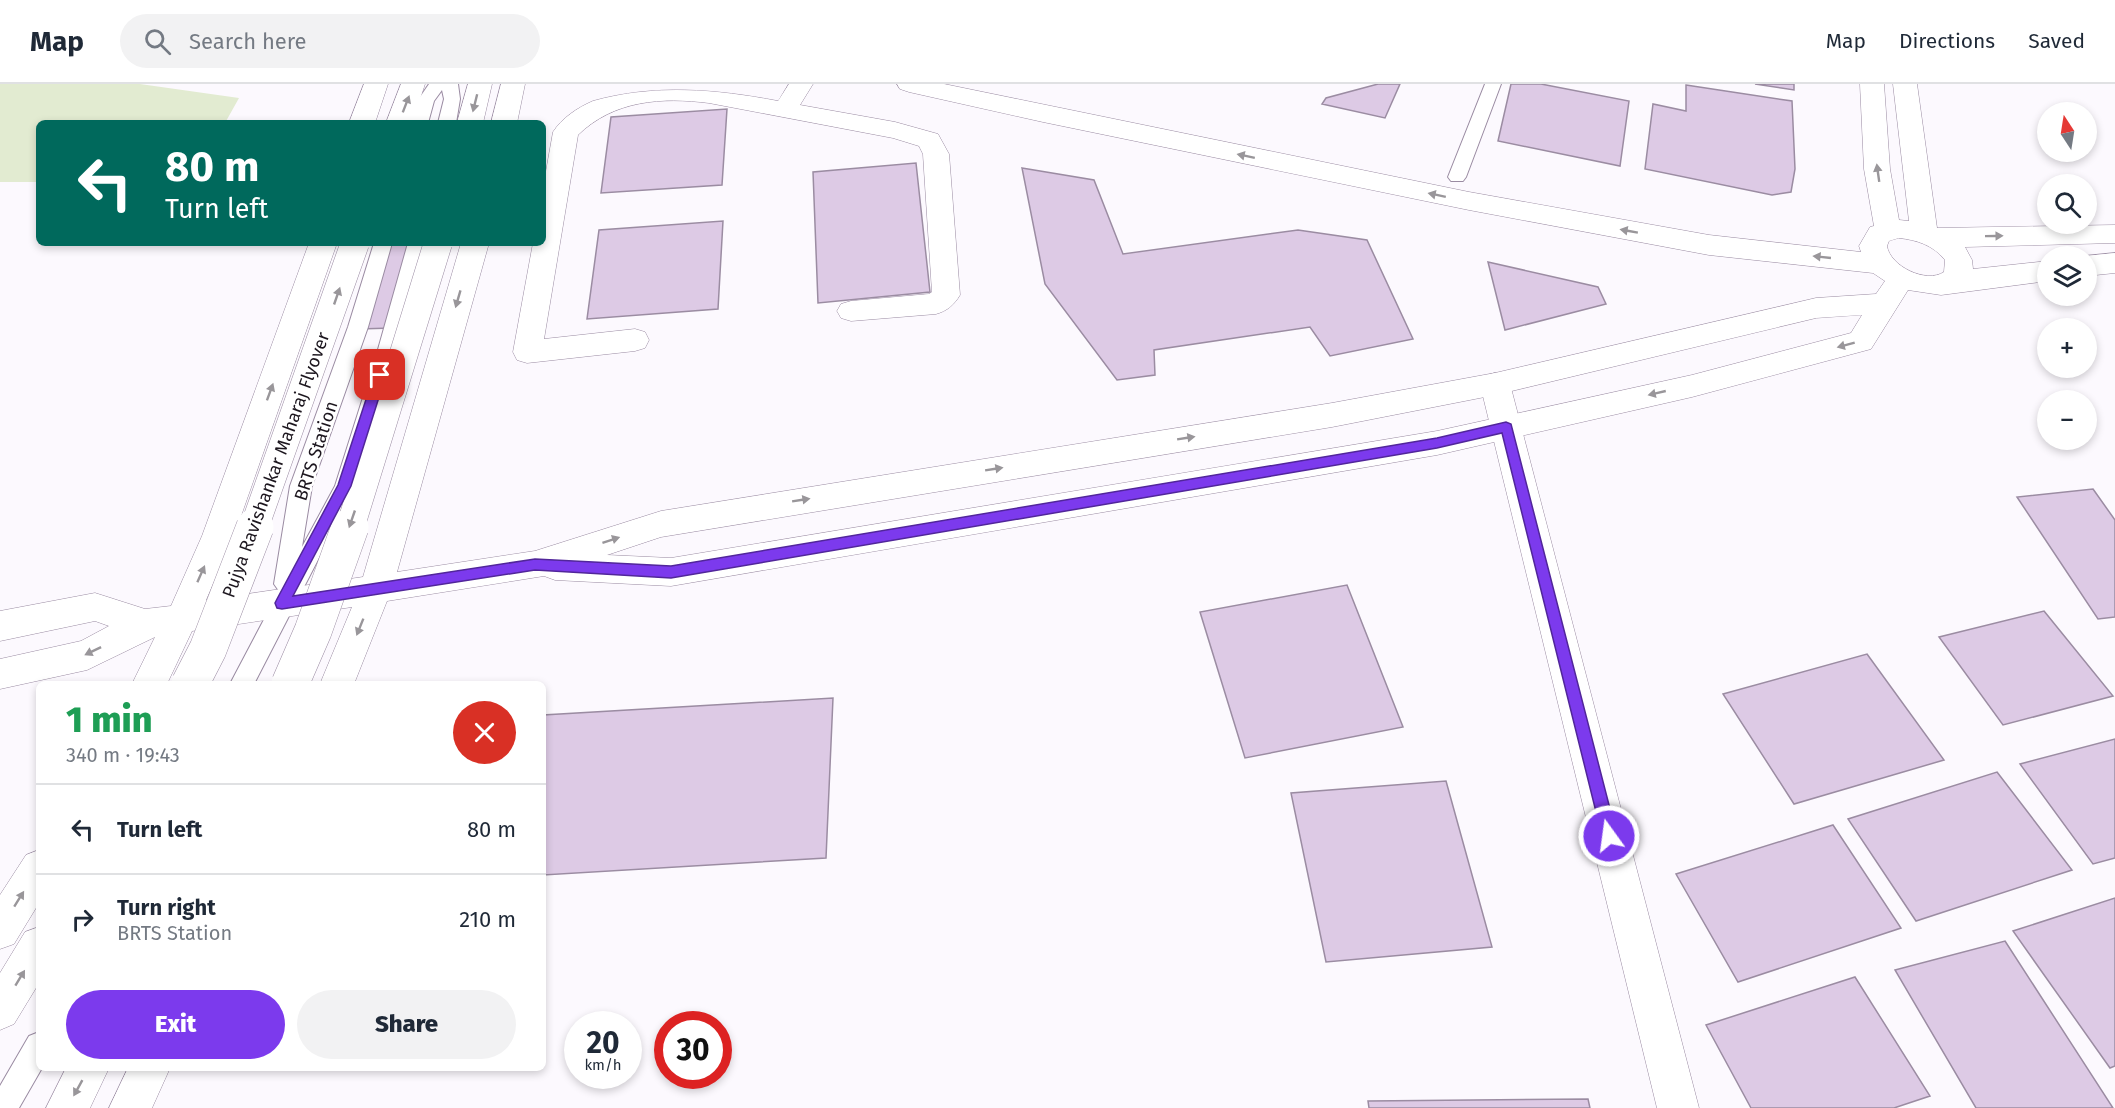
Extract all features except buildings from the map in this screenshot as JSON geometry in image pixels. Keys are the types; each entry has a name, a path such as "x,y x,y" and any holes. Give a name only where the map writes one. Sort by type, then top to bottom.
{"street":[{"path":"363,120 376,84"},
{"path":"400,120 413,84"},
{"path":"471,120 480,84"},
{"path":"505,120 513,84"},
{"path":"784,110 801,84"},
{"path":"909,84 1043,114 1469,201 1710,245 1886,253 1911,229 1930,235 1947,245 1959,261 1959,270 1949,282"},
{"path":"1008,84 1325,152 1706,224 1886,253 1927,285 2037,272"},
{"path":"535,565 671,572 1437,443 1692,386 1861,341 1883,304 1886,253 1877,168 1872,84"},
{"path":"1905,84 1915,174 1930,235"},
{"path":"546,245 566,132 576,121 598,107 634,97 696,93 895,130 929,140 936,154 946,295 936,304 851,311"},
{"path":"1930,235 2115,234"},
{"path":"150,681 182,618 218,536 322,246"},
{"name":"Pujya Ravishankar Maharaj Flyover","path":"191,681 208,649 240,569 354,246"},
{"path":"291,681 315,629 356,508 437,246"},
{"path":"338,681 376,588 474,246"},
{"path":"546,246 527,352 635,340"},
{"path":"2097,265 2115,263"},
{"path":"0,674 87,655 145,624 535,565 661,524 1332,415 1495,384 1816,308 1883,304"},
{"path":"1495,384 1678,1108"},
{"path":"0,626 95,607 145,624"},
{"path":"0,930 36,873"},
{"path":"0,1010 36,951"},
{"path":"67,1108 87,1071"},
{"path":"130,1108 148,1071"}],"lane":[{"path":"420,120 426,100 438,84"},
{"path":"448,120 452,99 450,84"},
{"path":"1457,177 1493,84"},
{"name":"BRTS Station","path":"282,603 302,486 358,327 382,246"},
{"name":"BRTS Station","path":"282,603 345,486 387,353 416,246"},
{"path":"243,681 282,603"},
{"path":"3,1108 36,1051"}],"green space":[{"path":"0,84 140,84 239,98 227,120 36,120 36,182 0,182"}],"route":[{"path":"380,375 345,486 282,603 535,565 671,572 1437,443 1506,427 1609,836"}]}
